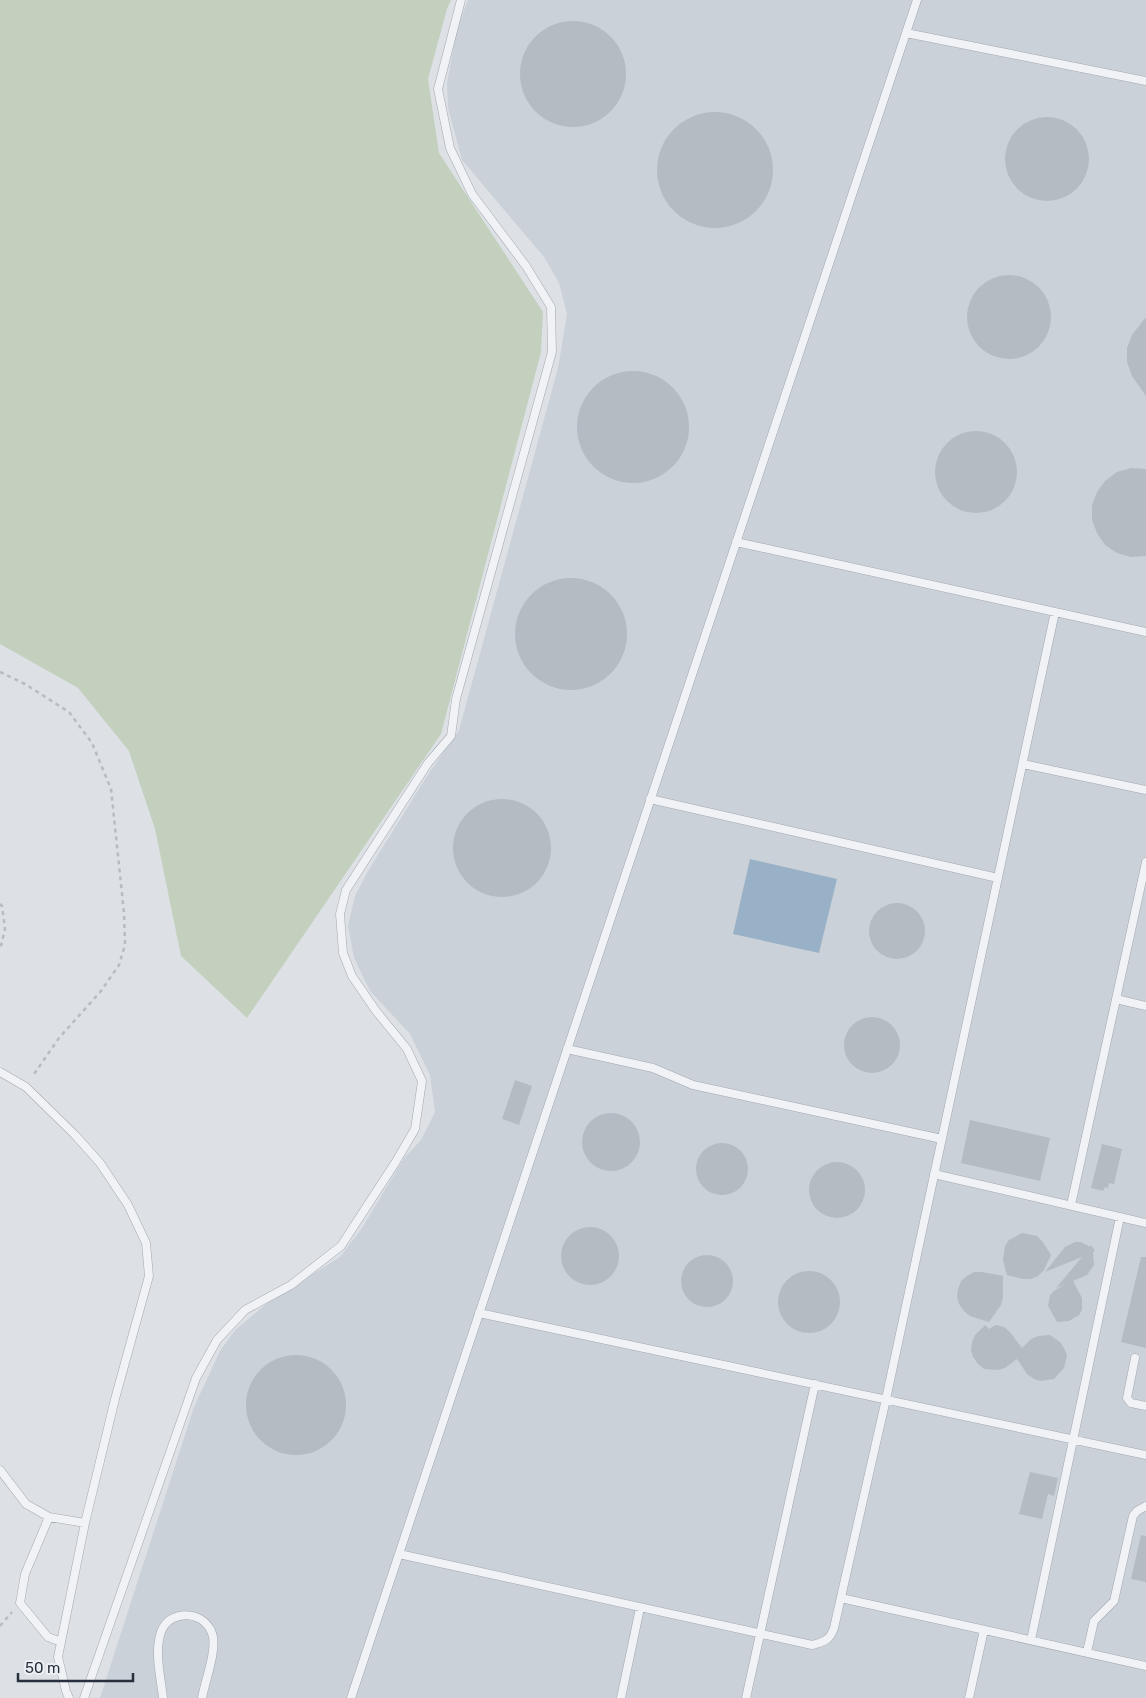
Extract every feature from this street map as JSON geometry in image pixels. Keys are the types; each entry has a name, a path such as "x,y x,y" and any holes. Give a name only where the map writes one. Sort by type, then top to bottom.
{"lane":[{"path":"84,1698 196,1378 217,1340 245,1310 290,1285 341,1246 415,1129 422,1081 407,1049 376,1011 352,976 343,953 340,914 346,890 428,763 450,736 456,699 552,352 550,307 526,266 472,194 450,148 438,89 461,0"},
{"path":"351,1698 916,0"},
{"path":"906,32 1146,81"},
{"path":"736,542 1146,632"},
{"path":"399,1554 812,1645 822,1643 831,1637 886,1399 1055,612"},
{"path":"1023,764 1146,790"},
{"path":"650,799 998,878"},
{"path":"1072,1205 1146,862"},
{"path":"1116,999 1146,1006"},
{"path":"567,1049 653,1068 693,1085 942,1140"},
{"path":"0,1072 26,1087 75,1135 100,1163 128,1205 146,1243 149,1276 115,1399 85,1524 58,1657 69,1698"},
{"path":"934,1174 1146,1223"},
{"path":"1031,1640 1120,1217"},
{"path":"479,1313 1146,1455"},
{"path":"1134,1358 1126,1398 1131,1403 1146,1406"},
{"path":"746,1698 814,1384"},
{"path":"0,1470 26,1504 49,1517 85,1524"},
{"path":"1087,1652 1094,1621 1114,1600 1133,1516 1137,1511 1146,1506"},
{"path":"49,1517 24,1574 20,1603 48,1637 61,1642"},
{"path":"841,1598 1146,1666"},
{"path":"621,1698 640,1608"},
{"path":"163,1698 159,1651 160,1635 167,1622 174,1617 182,1615 192,1616 202,1621 209,1626 213,1637 213,1648 202,1698"},
{"path":"969,1698 984,1630"}],"path":[{"path":"0,672 25,684 69,712 92,743 111,790 124,913 125,945 119,965 101,991 59,1038 26,1087"},
{"path":"0,904 2,906 5,929 0,950"},
{"path":"0,1626 20,1603"}],"shaded area":[{"path":"468,0 1146,0 1146,1698 100,1698 194,1407 220,1351 235,1330 270,1301 340,1257 362,1228 404,1158 421,1140 435,1112 430,1075 410,1034 370,991 354,958 348,926 355,896 368,871 427,776 459,730 558,368 567,314 559,283 544,257 462,160 448,108 447,83 457,28"}],"green space":[{"path":"0,0 451,0 428,79 439,153 543,312 541,352 441,734 247,1018 181,956 155,829 129,751 78,688 0,644"}],"water":[{"path":"750,859 837,879 819,953 733,934"}],"building":[{"path":"573,21 593,25 610,37 622,54 626,74 622,94 610,111 593,123 573,127 553,123 536,111 524,94 520,74 524,54 536,37 553,25"},
{"path":"715,112 737,116 756,129 769,148 773,170 769,192 756,211 737,224 715,228 693,224 674,211 661,192 657,170 661,148 674,129 693,116"},
{"path":"1047,117 1063,120 1077,129 1086,143 1089,159 1086,175 1077,189 1063,198 1047,201 1031,198 1017,189 1008,175 1005,159 1008,143 1017,129 1031,120"},
{"path":"1009,275 1025,278 1039,287 1048,301 1051,317 1048,333 1039,347 1025,356 1009,359 993,356 979,347 970,333 967,317 970,301 979,287 993,278"},
{"path":"1146,317 1146,396 1132,376 1127,362 1127,348 1132,335"},
{"path":"633,371 654,376 672,388 684,406 689,427 684,448 672,466 654,478 633,483 612,478 594,466 582,448 577,427 582,406 594,388 612,376"},
{"path":"968,431 984,431 999,438 1010,449 1017,464 1014,488 1005,501 984,513 968,513 953,506 942,495 935,480 935,464 942,449 953,438"},
{"path":"1131,468 1146,469 1146,556 1131,557 1117,553 1105,545 1097,533 1092,520 1092,505 1097,492 1105,481 1117,472"},
{"path":"571,578 582,579 592,583 610,595 622,613 626,623 626,645 622,655 610,673 592,685 582,689 571,690 560,689 550,685 532,673 520,655 516,645 515,634 516,623 520,613 532,595 550,583 560,579"},
{"path":"502,799 521,803 537,813 547,829 551,848 547,867 537,883 521,893 502,897 483,893 467,883 457,867 453,848 457,829 467,813 483,803"},
{"path":"897,903 908,905 917,911 923,920 925,931 923,942 917,951 908,957 897,959 886,957 877,951 871,942 869,931 871,920 877,911 886,905"},
{"path":"872,1017 883,1019 892,1025 898,1034 900,1045 898,1056 892,1065 883,1071 872,1073 861,1071 852,1065 846,1056 844,1045 846,1034 852,1025 861,1019"},
{"path":"515,1080 532,1086 519,1125 502,1119"},
{"path":"611,1113 622,1115 632,1121 638,1131 640,1142 638,1153 632,1163 622,1169 611,1171 600,1169 590,1163 584,1153 582,1142 584,1131 590,1121 600,1115"},
{"path":"970,1120 1050,1138 1040,1181 961,1163"},
{"path":"722,1143 736,1147 744,1155 748,1169 744,1183 736,1191 722,1195 708,1191 700,1183 696,1169 700,1155 708,1147"},
{"path":"1102,1144 1122,1149 1114,1184 1109,1183 1108,1188 1105,1187 1103,1191 1091,1188"},
{"path":"837,1162 848,1164 857,1170 863,1179 865,1190 863,1201 857,1210 848,1216 837,1218 826,1216 817,1210 811,1201 809,1190 811,1179 817,1170 826,1164"},
{"path":"590,1227 601,1229 614,1240 619,1256 617,1267 606,1280 590,1285 579,1283 566,1272 561,1256 563,1245 574,1232"},
{"path":"1022,1233 1037,1236 1051,1255 1044,1270 1038,1276 1031,1279 1007,1275 1003,1260 1005,1246 1009,1240"},
{"path":"1075,1242 1081,1242 1090,1247 1091,1245 1095,1251 1093,1252 1094,1265 1087,1275 1073,1281 1082,1298 1082,1310 1079,1315 1069,1321 1057,1322 1048,1306 1050,1295 1065,1284 1056,1288 1082,1257 1045,1272 1065,1247"},
{"path":"702,1255 712,1255 721,1259 729,1267 733,1281 729,1295 721,1303 712,1307 702,1307 693,1303 685,1295 681,1286 681,1276 685,1267 693,1259"},
{"path":"1141,1257 1146,1257 1146,1348 1121,1342"},
{"path":"809,1271 821,1273 831,1280 838,1290 840,1302 838,1314 831,1324 821,1331 809,1333 797,1331 787,1324 780,1314 778,1302 780,1290 787,1280 797,1273"},
{"path":"974,1272 1003,1276 1003,1298 1001,1305 989,1322 970,1316 959,1304 957,1297 961,1281"},
{"path":"985,1325 989,1329 996,1325 1004,1327 1022,1348 1031,1339 1050,1335 1060,1342 1067,1355 1064,1368 1054,1379 1041,1381 1027,1374 1017,1359 1005,1368 998,1370 984,1369 973,1357 971,1350 975,1335"},
{"path":"296,1355 315,1359 331,1370 342,1386 346,1405 342,1424 331,1440 315,1451 296,1455 277,1451 261,1440 250,1424 246,1405 250,1386 261,1370 277,1359"},
{"path":"1030,1472 1058,1478 1054,1496 1048,1494 1042,1519 1019,1514"},
{"path":"1141,1535 1146,1536 1146,1582 1131,1579"}]}
